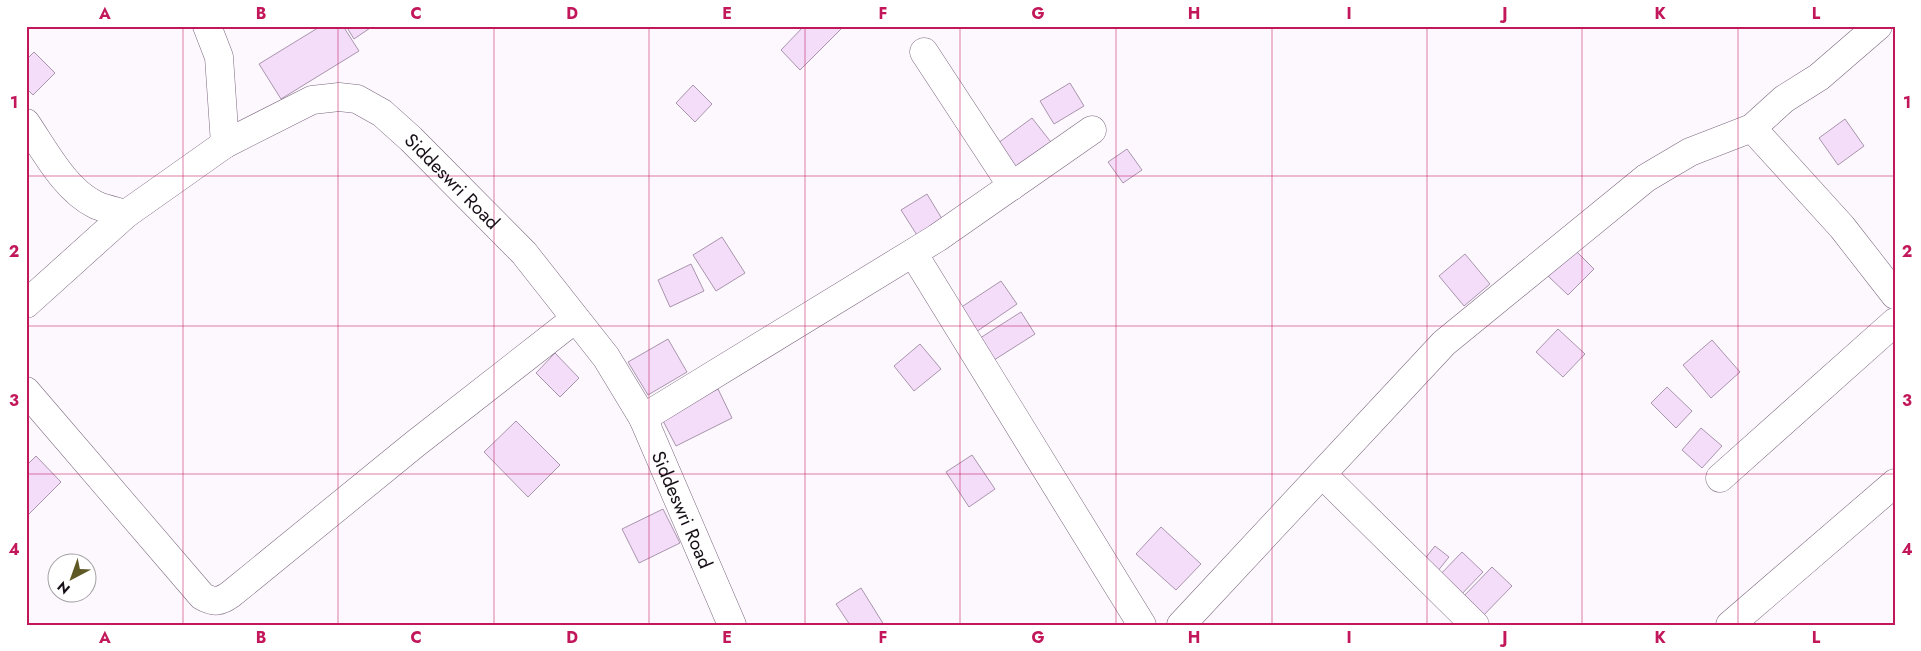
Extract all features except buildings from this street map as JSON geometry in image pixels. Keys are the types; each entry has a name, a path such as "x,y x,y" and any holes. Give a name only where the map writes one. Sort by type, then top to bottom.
{"street":[{"path":"207,26 219,57 225,144"},
{"path":"1181,625 1444,343 1646,178 1690,152 1752,128 1784,99 1819,78 1878,26"},
{"path":"924,52 1012,186"},
{"name":"Siddeswri Road","path":"26,304 126,214 225,144 312,100 339,97 357,99 382,113 411,139 524,254 606,357 643,418 732,625"},
{"path":"26,123 60,172 78,192 96,205 126,214"},
{"path":"1752,128 1842,227 1895,295"},
{"path":"643,418 913,253 1092,130"},
{"path":"913,253 1142,625"},
{"path":"26,391 202,596 211,602 223,600 231,594 415,444 575,319"},
{"path":"1720,478 1895,322"},
{"path":"1322,474 1475,625"},
{"path":"1730,625 1895,483"}]}
